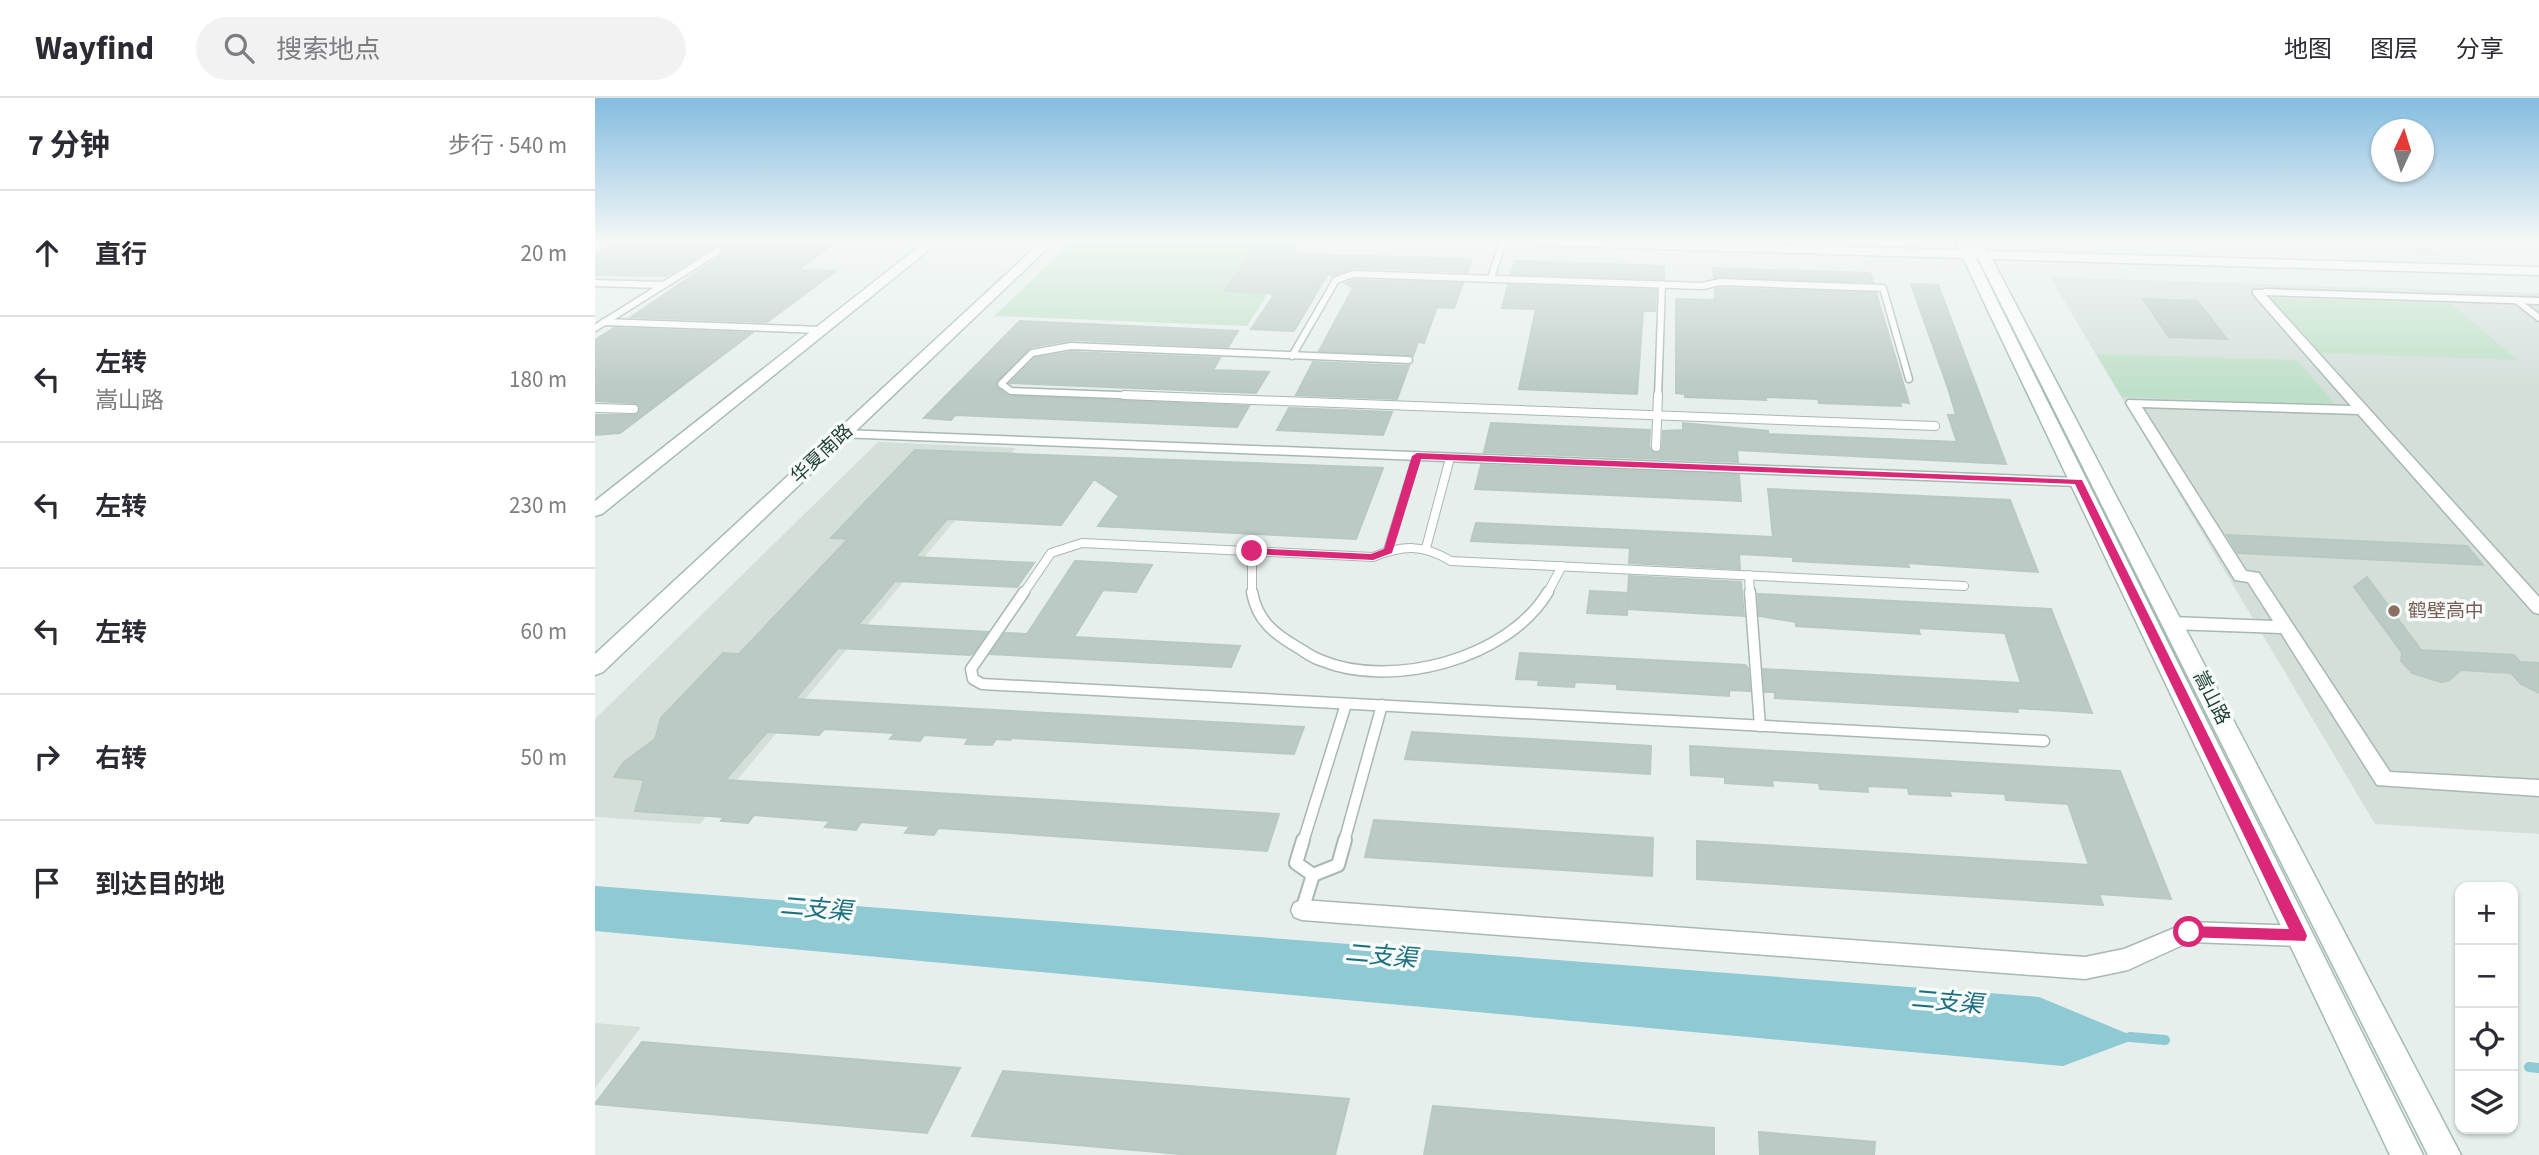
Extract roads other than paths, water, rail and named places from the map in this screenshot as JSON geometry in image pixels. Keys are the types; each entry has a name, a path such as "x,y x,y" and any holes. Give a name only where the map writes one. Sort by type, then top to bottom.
{"street":[{"path":"595,510 872,290"},
{"name":"华夏南路","path":"595,667 996,290"},
{"name":"嵩山路","path":"1992,290 2078,482 2407,1155"},
{"name":"嵩山路","path":"1995,290 2172,623 2445,1155"},
{"path":"2265,292 2257,292 2539,608"},
{"path":"2362,410 2133,403 2241,576 2253,577 2384,779 2539,788"},
{"path":"843,434 2078,482"},
{"path":"2172,623 2286,627"},
{"path":"1302,910 2085,968 2128,959 2189,932 2300,936"}],"lane":[{"path":"595,328 655,290"},
{"path":"1292,356 1330,290"},
{"path":"1655,447 1662,290"},
{"path":"1884,290 1909,379"},
{"path":"2265,292 2539,301"},
{"path":"2515,300 2539,318"},
{"path":"604,322 822,330"},
{"path":"1409,360 1071,346 1032,353 1001,384 1011,391 1935,426"},
{"path":"595,408 634,409"},
{"path":"1388,550 1417,456"},
{"path":"1426,548 1450,458"},
{"path":"1964,586 1451,561 1418,545 1388,550 1373,557 1082,543 1051,553 971,669 973,678 982,684 2044,741"},
{"path":"1252,551 1249,581 1256,611 1274,635 1320,660 1370,670 1411,670 1464,657 1513,632 1543,603 1562,566"},
{"path":"1749,575 1760,726"},
{"path":"1313,875 1296,863 1346,704"},
{"path":"1313,875 1338,865 1383,705"},
{"path":"1302,910 1313,875"}],"water":[{"path":"595,886 2039,997 2138,1038 2063,1066 595,931"}],"waterway":[{"name":"二支渠","path":"2130,1037 2165,1040"},
{"name":"二支渠","path":"2529,1067 2539,1068"}],"place":[{"name":"鹤壁高中","path":"2394,611"}]}
